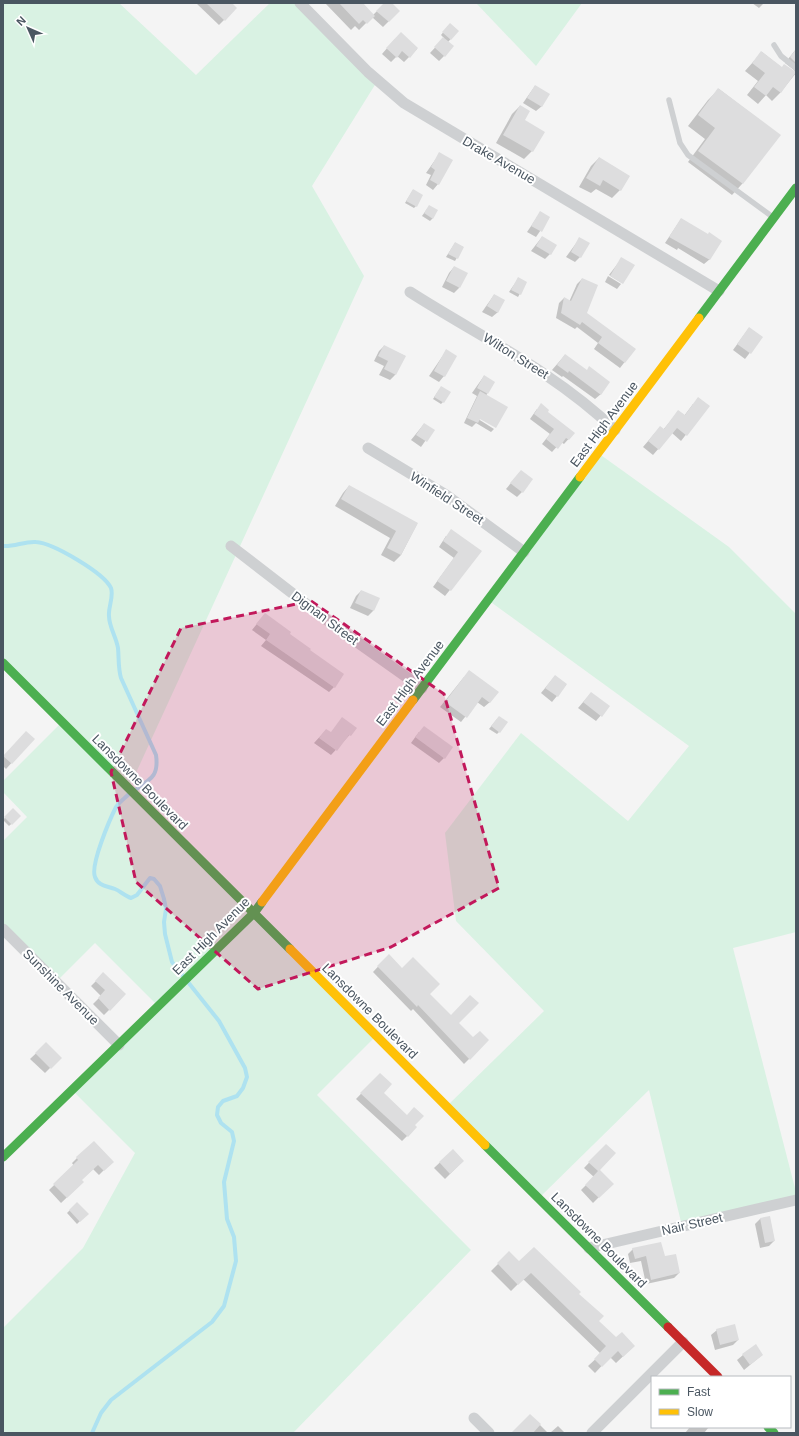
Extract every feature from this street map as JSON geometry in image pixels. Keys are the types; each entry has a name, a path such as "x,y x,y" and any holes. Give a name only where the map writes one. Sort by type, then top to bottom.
{"street":[{"name":"Drake Avenue","path":"300,3 368,72 404,103 720,290"},
{"name":"East High Avenue","path":"3,1157 254,913 796,188"},
{"name":"Wilton Street","path":"410,292 448,316 529,362 586,403 615,430"},
{"name":"Winfield Street","path":"368,448 458,503 524,552"},
{"name":"Dignan Street","path":"231,546 340,630 422,688"},
{"name":"Lansdowne Boulevard","path":"3,663 717,1376"},
{"name":"Sunshine Avenue","path":"3,930 119,1045"},
{"name":"Nair Street","path":"589,1248 796,1200"},
{"path":"592,1433 683,1342"},
{"path":"474,1418 489,1433"}],"lane":[{"path":"774,45 781,56 796,68"},
{"path":"670,100 680,143 688,155 774,218"}],"highlighted area":[{"path":"311,601 444,694 499,888 391,947 258,989 136,882 111,772 181,628"}],"green space":[{"path":"3,3 119,3 196,75 270,3 300,3 378,80 312,186 364,276 129,788 376,1036 317,1095 471,1250 293,1433 3,1433 3,1328 83,1248 135,1153 72,1090 158,1006 95,943 56,982 3,929 3,841 27,817 3,792 3,781 62,722 3,663"},
{"path":"476,3 582,3 536,66"},
{"path":"598,453 729,547 796,614 796,932 733,948 796,1192 796,1200 682,1226 649,1090 539,1198 447,1106 544,1011 456,921 445,833 521,733 628,821 689,746 488,600"}],"building":[{"path":"206,3 232,3 237,8 225,21"},
{"path":"339,3 363,3 375,16 367,24 363,20 359,24"},
{"path":"384,3 392,3 400,11 389,22 376,11"},
{"path":"450,23 459,31 451,40 442,32"},
{"path":"401,32 418,48 410,58 402,51 397,58 386,48"},
{"path":"443,37 454,46 445,57 434,47"},
{"path":"796,49 796,63 790,57"},
{"path":"761,51 782,67 784,64 796,72 781,93 773,87 766,96 754,87 765,73 752,63"},
{"path":"535,85 550,94 542,107 527,98"},
{"path":"718,88 781,135 743,184 698,151 715,128 698,115"},
{"path":"520,105 530,111 525,120 545,132 533,152 503,135"},
{"path":"439,152 453,160 439,185 430,180 435,170 431,167"},
{"path":"599,157 630,176 621,191 603,180 600,186 586,178"},
{"path":"413,189 423,195 417,207 406,201"},
{"path":"429,205 438,210 433,219 424,213"},
{"path":"540,211 550,217 542,232 531,226"},
{"path":"681,218 708,234 709,232 722,241 710,260 669,237"},
{"path":"542,236 557,245 551,255 536,246"},
{"path":"579,237 590,243 581,258 571,252"},
{"path":"455,242 464,247 458,259 448,254"},
{"path":"621,257 635,265 623,284 610,276"},
{"path":"454,266 468,273 460,288 446,281"},
{"path":"518,277 527,282 521,295 511,290"},
{"path":"582,278 598,285 587,313 636,349 625,363 598,343 602,337 582,322 580,325 561,313 564,297 571,301"},
{"path":"494,294 505,300 498,313 487,306"},
{"path":"749,327 763,337 751,354 737,344"},
{"path":"384,345 406,356 396,375 384,369 388,361 378,356"},
{"path":"446,349 457,356 445,377 434,371"},
{"path":"565,354 587,370 589,366 610,382 601,395 569,371 568,373 557,365"},
{"path":"484,375 495,382 488,394 477,388"},
{"path":"441,386 451,392 444,403 434,397"},
{"path":"480,391 508,407 496,428 480,419 478,423 467,418"},
{"path":"698,397 710,406 687,436 677,428 659,450 648,441 660,426 664,429 678,410 685,415"},
{"path":"541,403 549,410 548,412 575,433 569,440 566,438 558,449 546,439 554,429 534,414"},
{"path":"424,423 435,430 427,442 416,435"},
{"path":"521,470 533,479 523,493 510,483"},
{"path":"349,485 418,523 401,555 387,548 396,531 341,499"},
{"path":"451,529 482,551 451,591 437,581 458,552 443,541"},
{"path":"361,590 380,598 374,611 355,603"},
{"path":"265,613 291,632 290,634 311,649 310,650 344,674 335,688 266,640 270,634 256,624"},
{"path":"469,670 499,692 490,703 482,697 467,718 445,702"},
{"path":"555,675 567,684 558,697 545,688"},
{"path":"591,692 610,706 602,717 583,702"},
{"path":"499,716 508,722 500,733 491,726"},
{"path":"342,717 357,728 351,736 349,735 337,751 319,738 326,729 331,732"},
{"path":"424,726 453,747 445,759 415,737"},
{"path":"26,731 35,739 12,764 3,756"},
{"path":"13,808 21,816 12,825 4,817"},
{"path":"389,954 402,968 413,957 440,984 430,994 451,1015 470,995 479,1003 459,1023 473,1037 480,1031 489,1040 470,1060 418,1005 417,1007 377,966"},
{"path":"103,972 126,994 110,1011 98,998 105,990 95,981"},
{"path":"46,1042 62,1058 51,1069 35,1053"},
{"path":"380,1073 392,1084 384,1093 407,1115 414,1107 424,1116 415,1125 417,1127 408,1137 360,1093"},
{"path":"94,1141 114,1162 104,1171 98,1165 82,1180 84,1182 67,1198 53,1184 78,1160 76,1157"},
{"path":"606,1144 616,1153 600,1170 614,1184 599,1198 585,1185 598,1171 588,1162"},
{"path":"453,1149 464,1161 450,1174 439,1162"},
{"path":"77,1202 89,1214 80,1222 69,1210"},
{"path":"770,1216 775,1241 765,1243 760,1218"},
{"path":"661,1242 665,1256 676,1254 680,1273 651,1280 646,1256 635,1259 632,1248"},
{"path":"534,1247 581,1292 579,1294 604,1316 599,1321 616,1337 622,1332 635,1346 623,1357 618,1351 602,1367 594,1359 606,1346 531,1273 518,1285 497,1263 509,1251 519,1261"},
{"path":"735,1324 739,1340 720,1345 716,1329"},
{"path":"756,1344 763,1355 750,1365 742,1354"},
{"path":"530,1414 541,1424 533,1433 511,1433"}],"waterway":[{"path":"3,546 11,546 28,542 44,544 65,553 89,567 111,588 112,595 109,620 118,648 121,678 156,755 157,762 153,776 135,790"},
{"path":"92,1433 101,1413 111,1400 212,1322 224,1306 236,1261 234,1237 227,1219 224,1182 234,1141 232,1132 221,1123 217,1115 218,1107 223,1101 237,1096 243,1088 247,1077 245,1068 219,1021 172,962 165,934 164,922 166,909 160,886 154,879 150,878 137,895 131,898 115,889 101,884 96,880 94,871 95,863 105,831 116,807 129,794"}],"traffic: fast":[{"path":"699,318 796,188"},
{"path":"413,700 580,477"},
{"path":"3,663 290,949"},
{"path":"3,1157 254,913 262,902"},
{"path":"485,1145 668,1327"},
{"path":"769,1428 774,1433"}],"traffic: slow":[{"path":"580,477 699,318"},
{"path":"262,902 413,700"},
{"path":"290,949 485,1145"}],"traffic: jam":[{"path":"668,1327 717,1376"}]}
